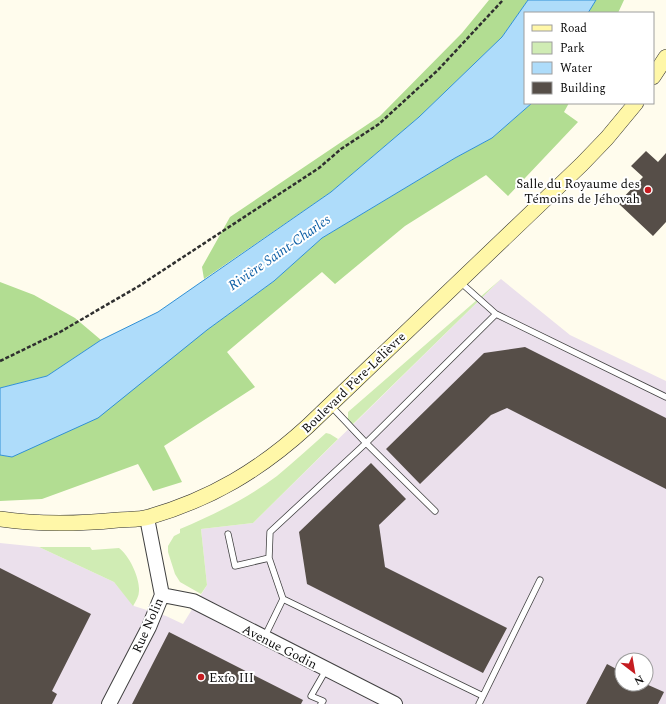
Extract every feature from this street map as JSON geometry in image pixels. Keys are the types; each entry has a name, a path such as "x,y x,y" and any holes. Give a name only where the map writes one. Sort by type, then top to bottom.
{"main road":[{"path":"654,75 666,57"},
{"name":"Boulevard Père-Lelièvre","path":"0,519 68,524 147,518 203,497 250,472 284,448 459,281 596,150 635,104"}],"street":[{"name":"Rue Nolin","path":"109,704 149,627 162,595 147,518"},
{"name":"Avenue Godin","path":"162,595 193,601 394,704"}],"lane":[{"path":"459,281 496,314 666,397"},
{"path":"264,638 283,599 269,558 270,532 366,443 496,314"},
{"path":"330,404 366,443 435,512"},
{"path":"228,534 235,566 269,558"},
{"path":"479,704 540,580"},
{"path":"283,599 483,696"},
{"path":"326,669 312,696 329,704"}],"path":[{"path":"0,361 60,332 139,286 319,168 341,149 379,124 438,70 503,0"}],"shaded area":[{"path":"501,279 570,335 666,381 666,704 0,704 0,543 39,547 114,582 134,606 166,616 183,624 207,585 201,529 253,523"}],"green space":[{"path":"489,0 528,0 502,37 419,117 331,192 204,279 202,267 230,217 380,116 462,33"},
{"path":"596,0 624,0 618,12 589,12"},
{"path":"531,104 568,104 564,112 578,122 508,196 486,175 405,226 335,284 322,272 227,352 255,387 164,446 182,482 153,491 138,464 42,499 0,501 0,455 12,457 207,330 274,281 322,238 455,158 492,138"},
{"path":"501,279 351,426 348,420 348,412"},
{"path":"0,282 34,295 75,318 101,340 47,376 0,388"},
{"path":"326,433 338,439 253,523 201,529 207,585 201,594 180,582 175,574 168,552 168,546 174,536 180,533 180,529 230,506 254,492 277,476"},
{"path":"39,547 90,547 92,550 119,548 130,561 138,580 139,593 133,606 114,582"}],"water":[{"name":"Rivière Saint-Charles","path":"528,0 596,0 589,12 524,12 524,104 531,104 492,138 455,158 322,238 274,281 207,330 98,418 12,457 0,455 0,388 47,376 101,340 158,312 331,192 419,117 502,37"}],"building":[{"name":"Salle du Royaume des Témoins de Jéhovah","path":"646,151 658,162 666,153 666,222 653,236 618,203 643,177 631,166"},
{"path":"525,347 666,418 666,489 507,408 491,415 420,484 386,449 484,353"},
{"path":"371,463 406,499 379,525 385,567 507,628 483,673 307,584 299,532"},
{"path":"0,568 91,614 52,691 57,694 52,704 0,704"},
{"name":"Exfo III","path":"169,632 303,700 301,704 132,704"},
{"path":"607,664 614,668 614,692 654,692 654,688 664,692 658,704 586,704"}],"place":[{"name":"Salle du Royaume des Témoins de Jéhovah","path":"648,190"},
{"name":"Exfo III","path":"201,677"}]}
